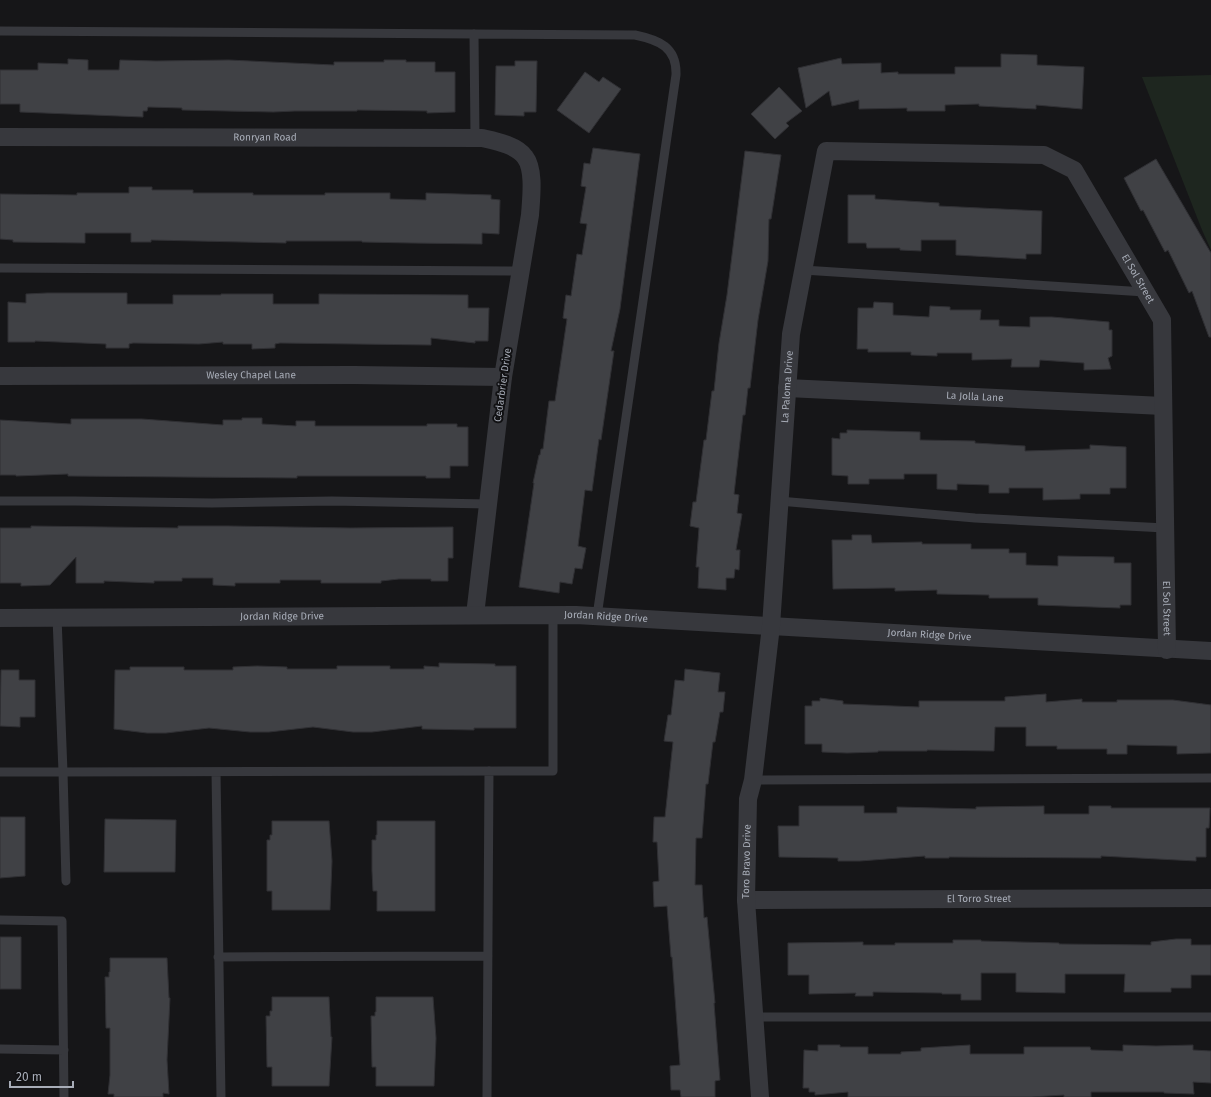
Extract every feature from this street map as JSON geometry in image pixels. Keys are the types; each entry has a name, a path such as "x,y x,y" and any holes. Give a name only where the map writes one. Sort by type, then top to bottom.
{"street":[{"name":"Ronryan Road","path":"0,137 475,138 497,141 510,146 525,156"},
{"name":"La Paloma Drive","path":"771,626 791,334 826,150"},
{"name":"El Sol Street","path":"826,150 1044,155 1074,170 1162,320 1167,650"},
{"name":"Cedarbrier Drive","path":"475,615 503,377 530,215 532,195 530,172 525,156"},
{"name":"Wesley Chapel Lane","path":"0,376 354,375 503,377"},
{"name":"La Jolla Lane","path":"787,388 1163,406"},
{"name":"Jordan Ridge Drive","path":"0,618 475,615 597,616 1211,652"},
{"name":"Toro Bravo Drive","path":"760,1097 746,900 748,799 753,780 771,626"},
{"name":"El Torro Street","path":"746,900 1211,898"}],"lane":[{"path":"0,31 635,35 651,38 671,52 677,66 675,83 597,616"},
{"path":"474,34 475,138"},
{"path":"0,268 520,271"},
{"path":"803,270 1145,292"},
{"path":"0,501 212,503 332,501 488,504"},
{"path":"779,501 975,518 1165,528"},
{"path":"0,772 553,771 553,615"},
{"path":"57,617 66,881"},
{"path":"487,1097 489,771"},
{"path":"216,772 220,1097"},
{"path":"753,780 1211,778"},
{"path":"0,920 62,921 64,1097"},
{"path":"218,957 488,956"},
{"path":"754,1017 1211,1017"},
{"path":"0,1049 64,1050"}],"shaded area":[{"path":"1211,75 1211,250 1142,77"}],"building":[{"path":"1001,54 1037,55 1037,65 1084,67 1082,109 1036,105 1036,109 979,106 979,104 945,105 945,111 907,111 907,108 859,109 859,100 832,106 829,91 806,108 798,68 841,58 842,64 881,63 881,73 898,72 898,74 955,74 955,67 1001,67"},
{"path":"68,59 88,60 88,70 119,70 120,60 229,60 334,65 334,62 384,62 384,60 435,62 435,72 455,72 455,112 427,113 427,111 357,110 273,112 182,110 182,108 148,107 147,111 143,111 143,117 20,112 20,104 0,104 0,70 38,70 38,63 68,64"},
{"path":"515,61 537,61 536,112 524,112 524,116 495,115 496,66 515,66"},
{"path":"585,72 599,82 603,77 621,89 589,133 557,110"},
{"path":"779,87 802,111 786,123 789,126 775,139 751,114"},
{"path":"593,148 640,154 620,309 611,351 614,351 601,440 599,439 592,491 585,490 578,546 586,548 582,569 575,568 572,584 560,582 559,593 519,587 533,483 539,455 541,449 543,449 549,401 555,401 567,319 563,318 566,295 571,296 577,254 582,255 587,224 580,223 586,187 581,186 584,163 590,164"},
{"path":"745,151 781,155 771,219 769,219 768,261 758,320 750,388 748,388 745,415 743,415 734,494 739,495 737,513 742,514 736,550 740,550 739,570 735,569 734,578 726,578 726,590 698,588 699,567 696,567 699,528 690,526 693,502 696,502 712,391 714,391"},
{"path":"1156,159 1211,253 1211,337 1209,337 1192,291 1189,293 1168,250 1165,252 1124,178"},
{"path":"129,187 152,187 152,190 193,190 193,193 253,193 253,195 390,193 390,199 426,200 426,193 491,195 491,199 500,200 499,234 482,233 482,244 362,241 286,241 286,243 151,240 151,242 131,242 131,233 85,233 85,243 13,242 13,240 0,239 0,194 77,195 77,193 129,193"},
{"path":"848,195 875,195 875,199 939,203 939,206 1042,211 1041,254 1026,254 1026,259 956,255 956,240 921,240 921,251 900,250 900,248 867,248 866,243 848,243"},
{"path":"127,293 127,304 173,304 173,295 273,294 273,304 319,304 319,294 468,295 468,308 489,308 488,341 475,341 475,343 431,338 431,345 280,343 275,344 275,348 252,349 252,344 223,344 223,342 199,344 133,343 129,344 129,348 106,348 106,344 35,341 8,342 8,302 26,303 26,294"},
{"path":"874,302 893,303 893,315 929,317 930,306 950,307 950,310 981,310 980,320 999,320 999,326 1030,327 1030,317 1052,317 1109,322 1109,330 1112,330 1112,356 1108,358 1111,369 1084,370 1084,363 1040,360 1039,367 1011,367 1012,359 972,360 972,353 937,353 937,356 911,355 911,352 868,352 868,349 857,349 858,308 873,308"},
{"path":"242,418 262,418 262,424 296,426 296,421 315,421 315,426 427,426 427,424 457,424 457,427 468,427 468,466 450,466 450,478 426,478 426,476 297,476 297,478 68,476 68,474 16,476 0,475 0,420 71,424 71,419 142,419 223,425 223,420 242,420"},
{"path":"847,430 920,432 920,440 975,441 975,443 1025,446 1025,451 1090,449 1090,445 1126,447 1126,488 1110,488 1110,494 1080,494 1080,499 1043,500 1043,488 1009,488 1009,493 989,493 989,485 957,484 957,490 937,489 937,474 904,474 904,479 869,479 869,484 848,484 848,476 832,475 832,438 840,439 840,433 847,433"},
{"path":"31,526 178,528 178,526 351,528 453,527 453,558 448,558 448,581 431,581 431,579 399,579 381,581 381,583 321,583 321,580 280,580 280,583 235,583 235,586 213,585 213,578 182,578 182,581 154,581 154,583 104,581 104,583 76,583 76,557 50,585 21,586 21,583 0,583 0,528 31,528"},
{"path":"852,535 871,535 872,543 922,542 922,544 971,544 971,549 1009,549 1009,553 1026,553 1026,565 1058,566 1058,556 1114,557 1114,563 1131,563 1131,605 1120,605 1120,608 1038,605 1038,598 989,598 989,595 937,594 937,590 895,591 895,588 833,589 832,540 852,540"},
{"path":"439,663 516,666 516,728 474,728 474,730 422,729 422,726 372,732 353,732 313,727 269,732 250,732 209,728 166,733 147,733 114,729 115,670 130,670 130,667 184,667 184,670 233,670 233,667 257,666 287,667 287,669 337,669 337,666 390,666 390,669 424,669 424,666 439,667"},
{"path":"685,669 720,673 718,692 725,692 723,712 720,712 715,742 713,742 708,784 706,784 702,838 696,838 695,885 702,885 704,918 707,917 715,1003 720,1080 715,1081 715,1097 681,1097 680,1090 671,1090 670,1066 680,1065 672,957 667,906 654,907 653,882 659,881 657,842 653,842 654,817 665,817 673,742 664,741 668,715 671,715 675,680 684,681"},
{"path":"1,670 19,670 19,680 35,680 35,717 20,717 20,727 0,726"},
{"path":"1046,694 1046,702 1082,699 1082,702 1117,702 1117,700 1173,700 1211,705 1211,753 1177,754 1177,746 1127,745 1127,754 1107,754 1107,749 1057,749 1057,746 1026,746 1026,727 995,727 994,751 927,750 847,753 822,752 822,744 805,744 805,706 812,706 812,701 820,701 820,698 843,701 843,704 919,707 919,701 1005,701 1005,697"},
{"path":"799,806 864,806 864,813 897,813 897,807 976,809 976,807 1044,806 1044,814 1089,814 1089,806 1111,806 1111,808 1210,808 1209,828 1206,828 1206,857 1196,857 1196,861 1101,856 1101,858 925,858 925,856 860,861 838,861 838,858 779,857 778,826 799,826"},
{"path":"0,817 25,817 25,876 0,878"},
{"path":"105,819 176,820 175,872 104,872"},
{"path":"272,821 329,821 332,861 330,910 272,910 272,891 267,891 267,840 270,840 270,835 272,835"},
{"path":"377,821 435,821 435,911 377,911 377,891 373,891 372,840 376,840"},
{"path":"0,937 21,937 21,989 0,989"},
{"path":"1191,939 1191,945 1211,945 1211,975 1191,975 1191,988 1171,988 1171,992 1124,992 1125,974 1065,974 1065,993 1016,992 1016,973 981,973 981,1000 961,1000 961,994 942,993 873,992 873,996 855,996 856,993 809,994 809,975 788,975 788,943 863,942 863,945 895,945 895,943 953,943 953,940 981,940 1059,944 1151,945 1151,942"},
{"path":"110,958 167,958 170,998 167,1060 169,1094 163,1093 163,1097 114,1097 114,1094 108,1094 110,1075 110,1028 106,1028 105,977 109,977"},
{"path":"272,997 329,997 332,1037 329,1086 272,1086 272,1067 267,1067 266,1016 270,1016 270,1011 272,1011"},
{"path":"376,997 433,997 436,1038 434,1086 376,1086 376,1067 372,1067 371,1016 375,1016"},
{"path":"818,1045 868,1047 868,1054 901,1054 901,1052 921,1051 921,1048 970,1045 970,1054 1024,1054 1024,1047 1090,1047 1091,1050 1123,1051 1123,1045 1193,1045 1193,1050 1211,1051 1211,1083 1193,1082 1194,1094 1164,1092 1091,1092 1091,1097 1064,1097 1064,1095 1032,1097 848,1097 848,1092 815,1095 815,1092 809,1092 809,1088 803,1088 804,1050 818,1051"}]}
